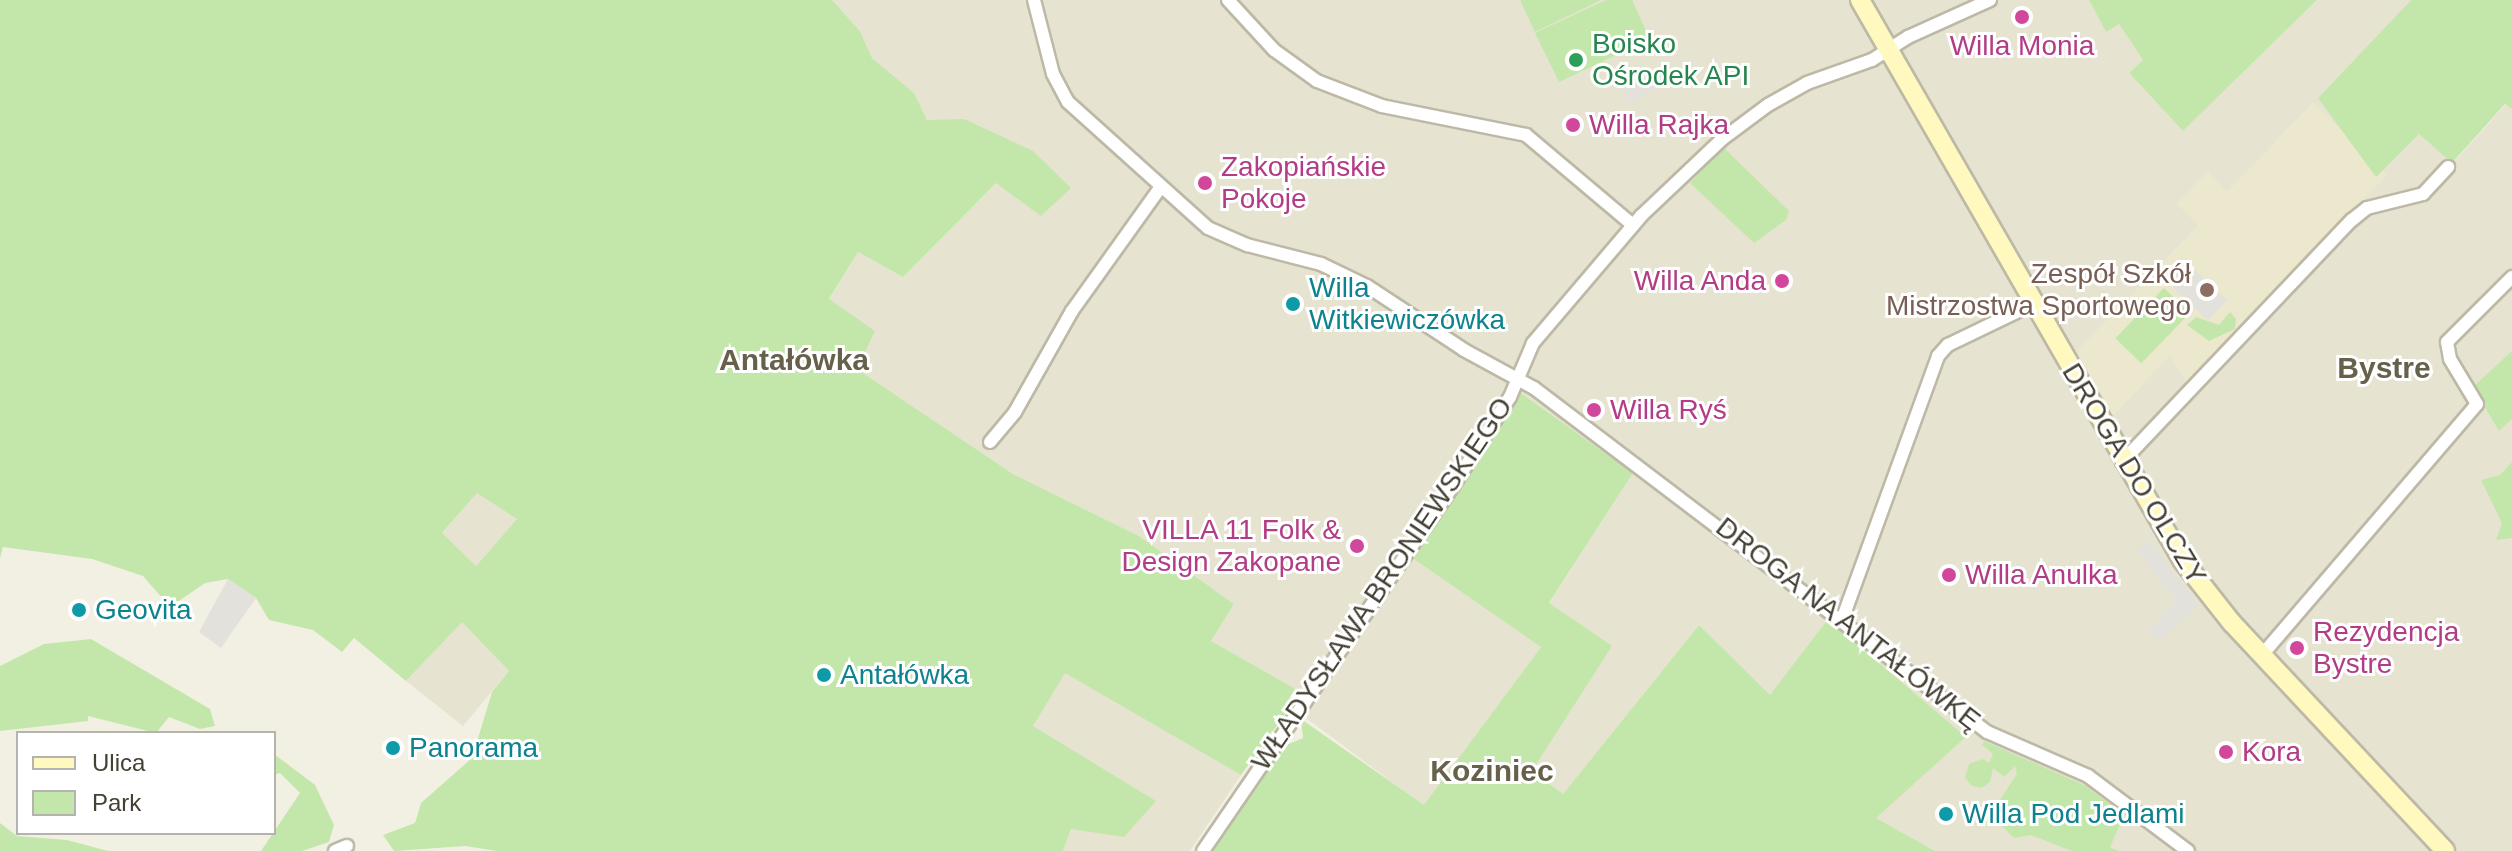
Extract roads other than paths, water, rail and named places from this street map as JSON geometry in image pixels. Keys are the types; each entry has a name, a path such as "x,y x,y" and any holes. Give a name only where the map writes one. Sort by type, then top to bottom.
{"street":[{"path":"1034,0 1053,74 1068,102 1160,188 1224,237 1321,264 1367,286 1518,379"},
{"path":"1228,0 1274,50 1308,75 1379,105 1526,135 1633,225"},
{"name":"DROGA DO OLCZY","path":"1860,0 2122,462 2183,561 2262,655 2445,851"},
{"name":"WŁADYSŁAWA BRONIEWSKIEGO","path":"1203,851 1453,486 1518,379 1533,343 1633,225 1752,115 1795,89 1990,0"},
{"path":"2122,462 2352,220 2367,208 2423,194 2448,167"},
{"path":"990,442 1015,412 1072,311 1160,188"},
{"path":"2262,655 2477,404 2450,359 2447,342 2512,277"},
{"path":"1842,620 1938,356 1948,345 2033,304"},
{"name":"DROGA NA ANTAŁÓWKĘ","path":"1518,379 1582,421 1987,732 2088,776 2188,851"}],"place":[{"name":"Willa Monia","path":"2022,17"},
{"name":"Boisko Ośrodek API","path":"1576,60"},
{"name":"Willa Rajka","path":"1573,125"},
{"name":"Zakopiańskie Pokoje","path":"1205,183"},
{"name":"Willa Anda","path":"1782,281"},
{"name":"Zespół Szkół Mistrzostwa Sportowego","path":"2207,290"},
{"name":"Willa Witkiewiczówka","path":"1293,304"},
{"name":"Willa Ryś","path":"1594,410"},
{"name":"VILLA 11 Folk & Design Zakopane","path":"1357,546"},
{"name":"Willa Anulka","path":"1949,575"},
{"name":"Geovita","path":"79,610"},
{"name":"Rezydencja Bystre","path":"2297,648"},
{"name":"Antałówka","path":"824,675"},
{"name":"Panorama","path":"393,748"},
{"name":"Kora","path":"2226,752"},
{"name":"Willa Pod Jedlami","path":"1946,814"}],"district":[{"name":"Antałówka","path":"794,360"},
{"name":"Bystre","path":"2384,368"},
{"name":"Koziniec","path":"1492,771"}]}
